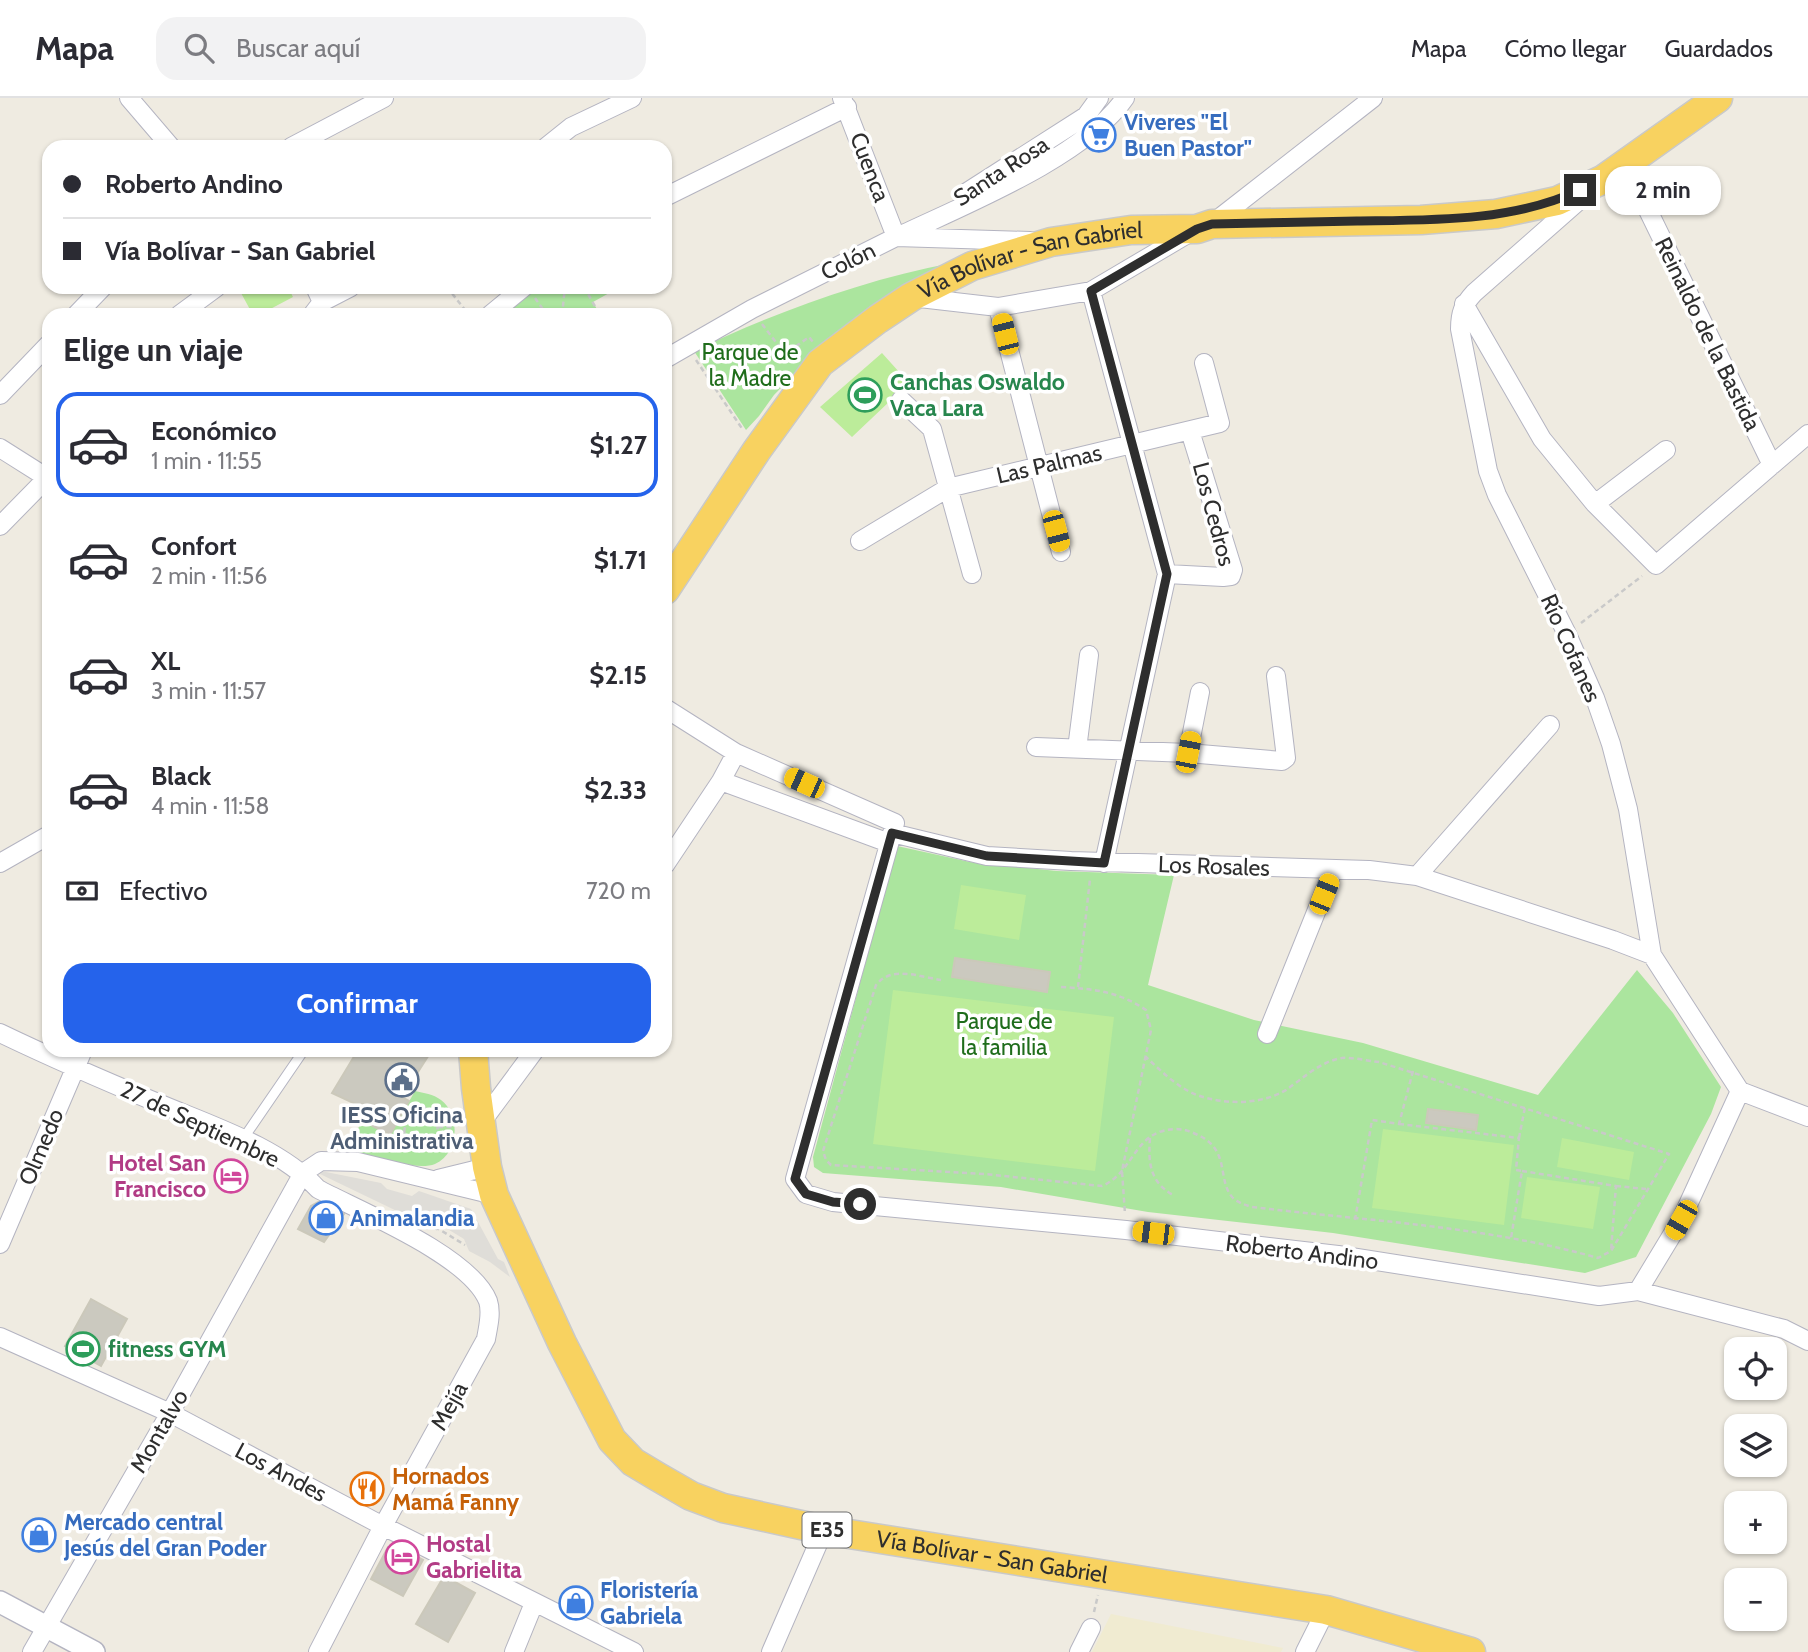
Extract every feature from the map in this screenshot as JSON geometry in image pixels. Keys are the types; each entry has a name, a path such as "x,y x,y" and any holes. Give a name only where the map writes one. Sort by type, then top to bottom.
{"highway":[{"name":"Vía Bolívar - San Gabriel","path":"672,579 757,450 820,363 878,319 972,266 1051,242 1131,230 1422,220 1496,214 1556,201 1615,172 1718,98"},
{"name":"Vía Bolívar - San Gabriel","path":"474,1057 487,1167 494,1195 562,1343 612,1440 633,1462 691,1496 723,1508 824,1530 1326,1610 1459,1650"}],"street":[{"path":"128,98 165,140"},
{"path":"304,140 384,98"},
{"path":"555,140 571,127 632,98"},
{"name":"Santa Rosa","path":"896,237 1086,116 1099,98"},
{"path":"896,237 1013,181 1069,150 1117,110 1125,98"},
{"path":"911,298 998,307 1091,291 1204,226 1373,98"},
{"path":"672,193 845,103"},
{"name":"Cuenca","path":"845,103 896,237"},
{"path":"1615,172 1464,304 1531,423 1595,504 1656,565 1808,434"},
{"name":"Reinaldo de la Bastida","path":"1615,172 1772,466"},
{"name":"Colón","path":"672,355 896,237 1051,242"},
{"path":"1091,291 1167,574 1130,750 1098,862"},
{"path":"83,308 96,294"},
{"path":"188,308 207,294"},
{"path":"316,301 334,294"},
{"path":"502,308 526,294"},
{"name":"Río Cofanes","path":"1464,304 1460,329 1492,484 1567,634 1595,698 1611,744 1628,809 1652,955 1740,1091"},
{"path":"998,307 1061,552"},
{"path":"0,395 42,351"},
{"name":"Las Palmas","path":"860,541 948,488 1220,423 1204,363"},
{"path":"901,400 932,429 972,574"},
{"name":"Los Cedros","path":"1167,574 1223,577 1231,576 1233,570 1190,431"},
{"path":"0,448 42,474"},
{"path":"1595,504 1666,450"},
{"path":"0,526 42,485"},
{"path":"1077,749 1089,655"},
{"path":"1036,747 1188,752 1282,761 1286,758 1276,676"},
{"path":"1188,752 1200,692"},
{"name":"Los Rosales","path":"672,712 736,753 892,833 987,856 1369,870 1417,876 1652,955"},
{"path":"1417,876 1550,725"},
{"path":"672,854 736,753"},
{"path":"721,780 892,833"},
{"name":"Roberto Andino","path":"892,833 795,1179 806,1194 833,1202 1126,1230 1338,1255 1599,1296 1638,1291 1784,1329 1808,1341"},
{"path":"0,863 42,839"},
{"path":"1267,1034 1333,870"},
{"name":"27 de Septiembre","path":"0,1033 42,1053"},
{"name":"27 de Septiembre","path":"51,1057 243,1139 303,1173 318,1189 445,1255 464,1271"},
{"name":"Olmedo","path":"0,1244 80,1057"},
{"path":"481,1123 530,1057"},
{"path":"1638,1291 1681,1220 1740,1091 1808,1117"},
{"path":"303,1173 321,1161 368,1165 494,1195"},
{"path":"435,1180 487,1167"},
{"name":"Montalvo","path":"32,1652 170,1413 303,1173"},
{"name":"Mejía","path":"318,1652 383,1526 486,1339 489,1304 481,1289 464,1271"},
{"name":"Los Andes","path":"0,1337 170,1413 383,1526 634,1652"},
{"path":"771,1652 824,1530"},
{"path":"0,1602 94,1652"},
{"path":"514,1652 534,1603"},
{"path":"1305,1652 1326,1610"},
{"path":"1079,1652 1091,1628"}],"lane":[{"path":"243,1139 299,1057"}],"path":[{"path":"531,294 542,308"},
{"path":"759,320 785,354 809,337 819,349"},
{"path":"686,346 757,450"},
{"path":"1567,634 1656,565"},
{"path":"1078,988 1098,862"},
{"path":"941,980 892,974 876,985 822,1151 826,1160 834,1167 864,1166 984,1174 1096,1186 1110,1183 1122,1171 1138,1146 1150,1136 1177,1129 1191,1131 1209,1142 1218,1153 1232,1197 1241,1204 1511,1238 1550,1244 1598,1258 1611,1251 1669,1153 1379,1062 1341,1058 1318,1068 1283,1092 1260,1100 1235,1102 1197,1095 1175,1082 1146,1057"},
{"path":"1060,987 1100,990 1128,998 1146,1010 1151,1030 1122,1171 1126,1230"},
{"path":"1399,1124 1413,1071"},
{"path":"419,1106 430,1111 438,1127 432,1148 425,1151 413,1147 404,1132 410,1112 419,1106"},
{"path":"1525,1107 1516,1170 1646,1189"},
{"path":"1355,1220 1372,1120 1519,1138"},
{"path":"438,1127 453,1127"},
{"path":"368,1165 381,1139 404,1132"},
{"path":"1150,1136 1149,1156 1153,1175 1160,1186 1173,1195"},
{"path":"425,1151 426,1158"},
{"path":"1511,1238 1522,1171"},
{"path":"1611,1251 1616,1185"},
{"path":"1091,1628 1102,1574"}],"shaded area":[{"path":"321,1171 381,1183 387,1189 412,1196 419,1191 471,1209 498,1259 504,1262 510,1277 469,1251 464,1239 436,1222 428,1226 320,1174"},
{"path":"1111,1614 1283,1648 1281,1652 1092,1652"}],"green space":[{"name":"Parque de la Madre","path":"952,263 819,349 774,395 746,430 694,351 756,323 820,299 886,278"},
{"path":"242,294 292,294 293,297 272,308 249,308"},
{"path":"530,294 607,294 593,302 596,308 510,308"},
{"name":"Canchas Oswaldo Vaca Lara","path":"882,353 909,383 852,437 820,407"},
{"name":"Parque de la familia","path":"897,846 970,862 1057,871 1174,875 1148,985 1254,1020 1363,1043 1538,1095 1637,970 1673,1013 1721,1087 1711,1114 1636,1257 1585,1273 1333,1233 1148,1212 1001,1187 823,1173 814,1167 813,1157"},
{"path":"961,885 1026,895 1019,940 954,929"},
{"path":"893,990 1114,1017 1095,1171 873,1144"},
{"path":"415,1091 438,1098 452,1115 453,1143 443,1159 435,1164 415,1166 344,1149 363,1121 390,1135"},
{"path":"1383,1129 1514,1145 1504,1225 1372,1208"},
{"path":"1562,1138 1634,1152 1629,1180 1557,1167"},
{"path":"1527,1177 1600,1187 1593,1229 1521,1218"}],"building":[{"path":"955,958 1050,972 1047,992 952,977"},
{"path":"354,1057 428,1057 402,1097 409,1101 390,1135 367,1123 373,1112 332,1093"},
{"path":"1428,1109 1478,1115 1476,1130 1426,1123"},
{"path":"318,1202 344,1214 324,1242 298,1229 311,1206"},
{"path":"91,1299 127,1319 101,1366 65,1346"},
{"path":"396,1545 423,1560 403,1596 371,1579 388,1547"},
{"path":"444,1576 475,1593 448,1642 416,1624"}],"place":[{"name":"Viveres \"El Buen Pastor\"","path":"1099,135"},
{"name":"Canchas Oswaldo Vaca Lara","path":"865,395"},
{"name":"IESS Oficina Administrativa","path":"402,1080"},
{"name":"Hotel San Francisco","path":"231,1176"},
{"name":"Animalandia","path":"326,1218"},
{"name":"fitness GYM","path":"83,1349"},
{"name":"Hornados Mamá Fanny","path":"367,1489"},
{"name":"Mercado central Jesús del Gran Poder","path":"39,1535"},
{"name":"Hostal Gabrielita","path":"402,1557"},
{"name":"Floristería Gabriela","path":"576,1603"}],"route":[{"path":"860,1204 833,1202 806,1194 795,1179 892,833 987,856 1104,863 1167,574 1091,291 1197,229 1212,224 1422,220 1496,214 1556,201 1580,190"}]}
